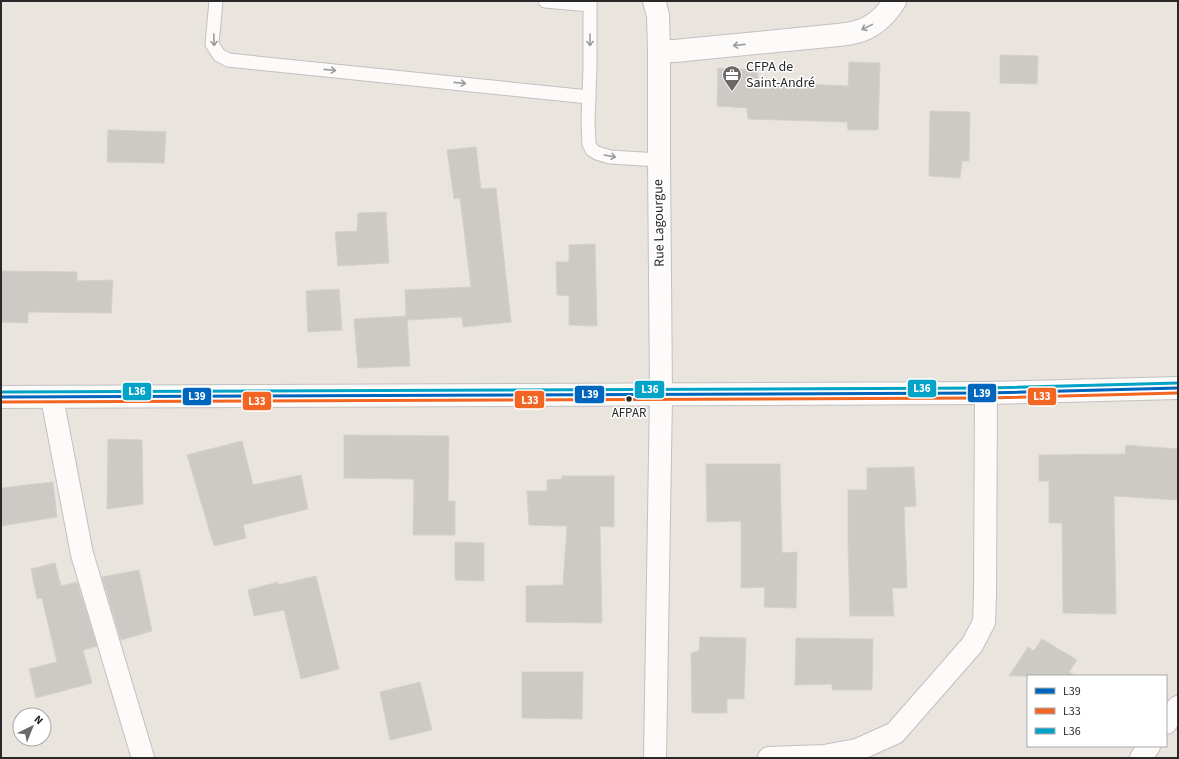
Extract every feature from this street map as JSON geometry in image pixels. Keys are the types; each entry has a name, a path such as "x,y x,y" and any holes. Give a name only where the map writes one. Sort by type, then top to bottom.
{"street":[{"path":"659,52 858,32 875,24 890,9 895,1"},
{"name":"Rue Lagourgue","path":"655,758 661,395 658,160 659,52 656,8"},
{"path":"1,397 52,398 986,393 1176,387"},
{"path":"768,758 824,756 857,750 895,733 972,645 984,622 986,393"},
{"path":"52,398 82,554 143,758"},
{"path":"1167,722 1178,707"},
{"path":"1141,758 1148,747"}],"lane":[{"path":"216,1 212,44 219,54 228,60 589,97"},
{"path":"545,1 590,3 588,121 589,144 592,150 610,157 658,160"}],"building":[{"path":"1000,55 1038,56 1037,84 1000,83"},
{"path":"849,62 880,63 878,130 848,130 847,122 748,119 747,108 717,106 718,68 757,70 759,82 848,86"},
{"path":"930,111 970,112 969,161 962,161 960,178 929,176"},
{"path":"108,130 166,132 164,163 107,162"},
{"path":"476,147 481,189 496,188 511,322 463,327 462,317 407,320 410,366 358,368 354,319 406,316 405,290 471,287 460,198 454,199 447,150"},
{"path":"386,212 389,263 338,266 335,232 357,231 358,213"},
{"path":"595,244 597,326 569,325 569,296 557,295 556,262 569,262 569,245"},
{"path":"1,271 77,272 77,281 113,280 111,313 28,312 28,323 1,322"},
{"path":"339,289 342,330 308,332 306,291"},
{"path":"344,435 449,436 448,501 455,501 455,535 413,535 414,479 344,478"},
{"path":"108,439 142,440 143,504 107,509"},
{"path":"242,441 253,485 301,475 308,509 243,525 246,538 214,546 187,455"},
{"path":"1126,445 1178,449 1178,500 1114,496 1116,614 1063,613 1062,523 1049,523 1049,481 1039,481 1039,455 1125,454"},
{"path":"706,464 780,464 782,553 797,552 796,608 764,607 765,587 741,588 741,521 707,522"},
{"path":"914,467 916,506 904,507 907,588 892,588 894,616 850,616 848,490 867,490 867,468"},
{"path":"562,476 614,476 614,527 600,526 602,623 526,622 526,586 563,585 567,526 529,525 527,491 547,491 547,480 562,479"},
{"path":"53,482 57,517 1,526 1,488"},
{"path":"455,542 484,543 484,581 455,580"},
{"path":"55,563 61,586 77,582 97,646 83,650 92,683 36,698 29,669 57,662 42,598 37,599 31,569"},
{"path":"139,570 152,631 121,640 102,577"},
{"path":"316,576 339,669 301,679 284,610 254,616 248,590 278,582 278,585"},
{"path":"700,637 746,638 744,699 727,699 727,713 692,713 691,653 699,651"},
{"path":"796,638 873,639 872,690 832,690 832,684 795,685"},
{"path":"1042,639 1077,660 1069,672 1074,675 1009,676 1028,647 1034,651"},
{"path":"522,672 583,672 582,719 522,718"},
{"path":"420,682 432,730 390,740 380,692"}],"transit line":[{"name":"L36","path":"1,392 986,388 1178,383"},
{"name":"L39","path":"1,397 986,393 1178,388"},
{"name":"L33","path":"1,402 986,398 1178,393"}],"place":[{"name":"CFPA de Saint-André","path":"732,92"},
{"name":"AFPAR","path":"629,399"}]}
